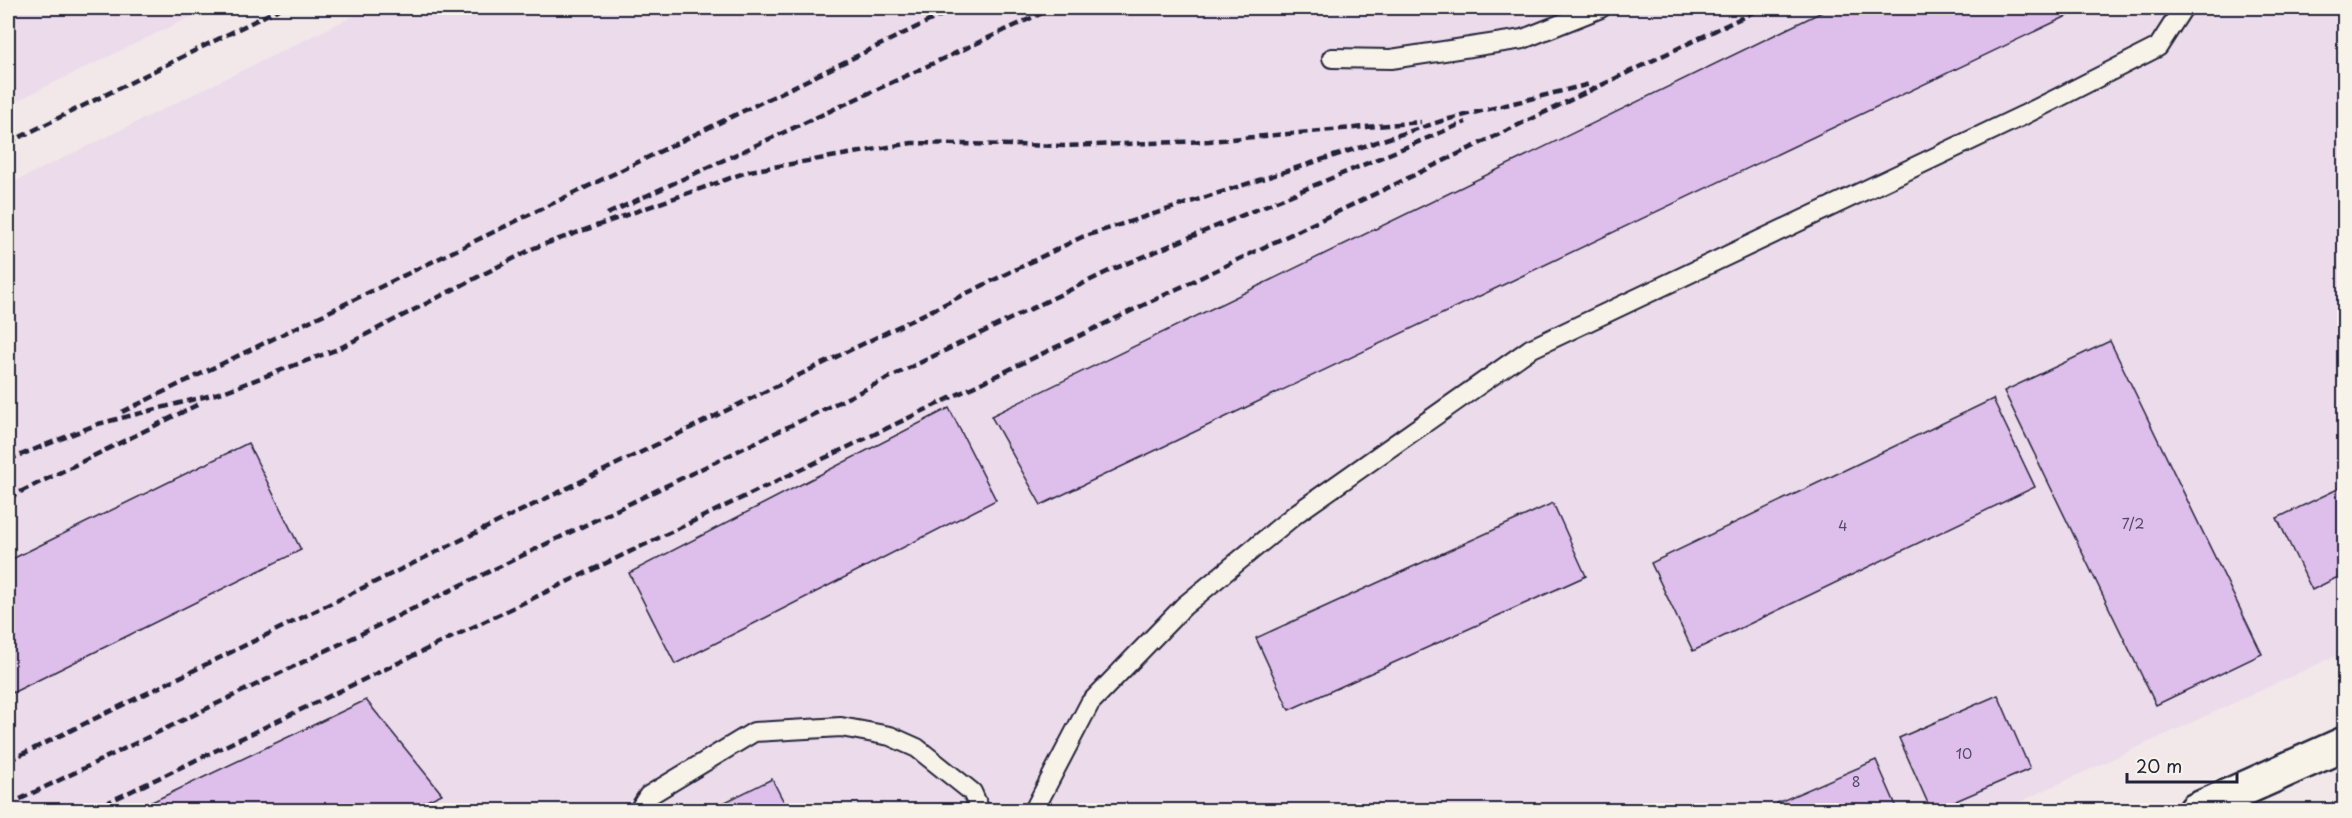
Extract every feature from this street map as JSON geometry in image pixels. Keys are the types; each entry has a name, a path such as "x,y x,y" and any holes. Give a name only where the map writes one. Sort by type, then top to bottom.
{"street":[{"path":"2196,810 2344,744"}],"lane":[{"path":"1332,58 1391,59 1523,39 1601,8"},
{"path":"1034,810 1090,703 1184,606 1297,513 1530,349 2024,115 2158,47 2183,8"},
{"path":"639,810 648,796 754,732 841,727 890,736 918,748 972,792 980,810"}],"shaded area":[{"path":"8,8 209,8 8,105"},
{"path":"370,8 2344,8 2344,652 2002,810 8,810 8,185"}],"building":[{"path":"1830,8 2084,8 1041,505 991,416"},
{"path":"2110,341 2262,654 2156,705 2004,391"},
{"path":"1993,399 2035,487 1693,651 1651,563"},
{"path":"949,408 996,500 675,664 629,573"},
{"path":"248,443 301,550 8,695 8,561"},
{"path":"2344,486 2344,574 2312,590 2277,518"},
{"path":"1553,503 1586,576 1289,710 1256,638"},
{"path":"1998,695 2030,769 1931,810 1899,738"},
{"path":"366,700 442,794 407,810 135,810"},
{"path":"1876,760 1898,810 1781,810 1777,803"},
{"path":"772,779 788,810 709,810"}],"railway":[{"path":"8,143 281,8"},
{"path":"122,412 956,8"},
{"path":"607,214 1053,8"},
{"path":"92,810 1762,8"},
{"path":"8,761 1082,237 1445,120 1590,84"},
{"path":"8,460 98,424 223,392 338,349 534,248 750,171 912,143 1065,146 1209,141 1421,122"},
{"path":"8,805 1109,271 1466,122"},
{"path":"8,498 199,404"}]}
